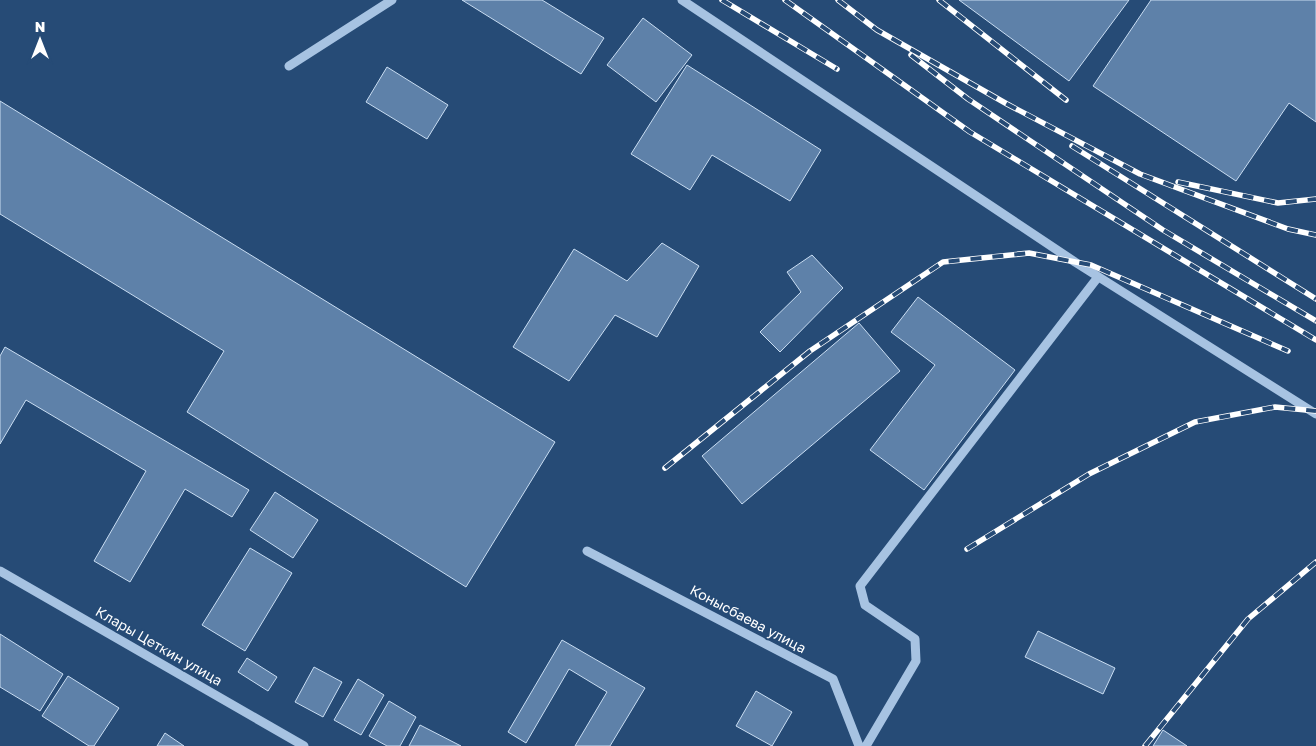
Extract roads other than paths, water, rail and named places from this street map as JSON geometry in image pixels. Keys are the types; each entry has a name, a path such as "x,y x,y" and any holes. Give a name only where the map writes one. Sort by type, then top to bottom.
{"street":[{"path":"289,66 392,0"},
{"path":"682,0 1098,277 1316,414"},
{"path":"866,746 916,661 915,639 865,605 860,586 1098,277"},
{"name":"Конысбаева улица","path":"587,551 833,679 859,746"},
{"name":"Клары Цеткин улица","path":"0,571 304,746"}],"railway":[{"path":"722,0 837,69"},
{"path":"785,0 970,132 1316,340"},
{"path":"838,0 877,30 1007,104 1140,174 1288,229 1316,235"},
{"path":"939,0 1066,100"},
{"path":"911,55 968,99 1163,230 1316,321"},
{"path":"1072,146 1316,299"},
{"path":"1178,182 1278,203 1316,199"},
{"path":"665,468 810,351 943,262 1029,253 1091,265 1288,351"},
{"path":"967,549 1089,474 1195,422 1275,407 1316,411"},
{"path":"1145,746 1248,619 1316,562"}]}
